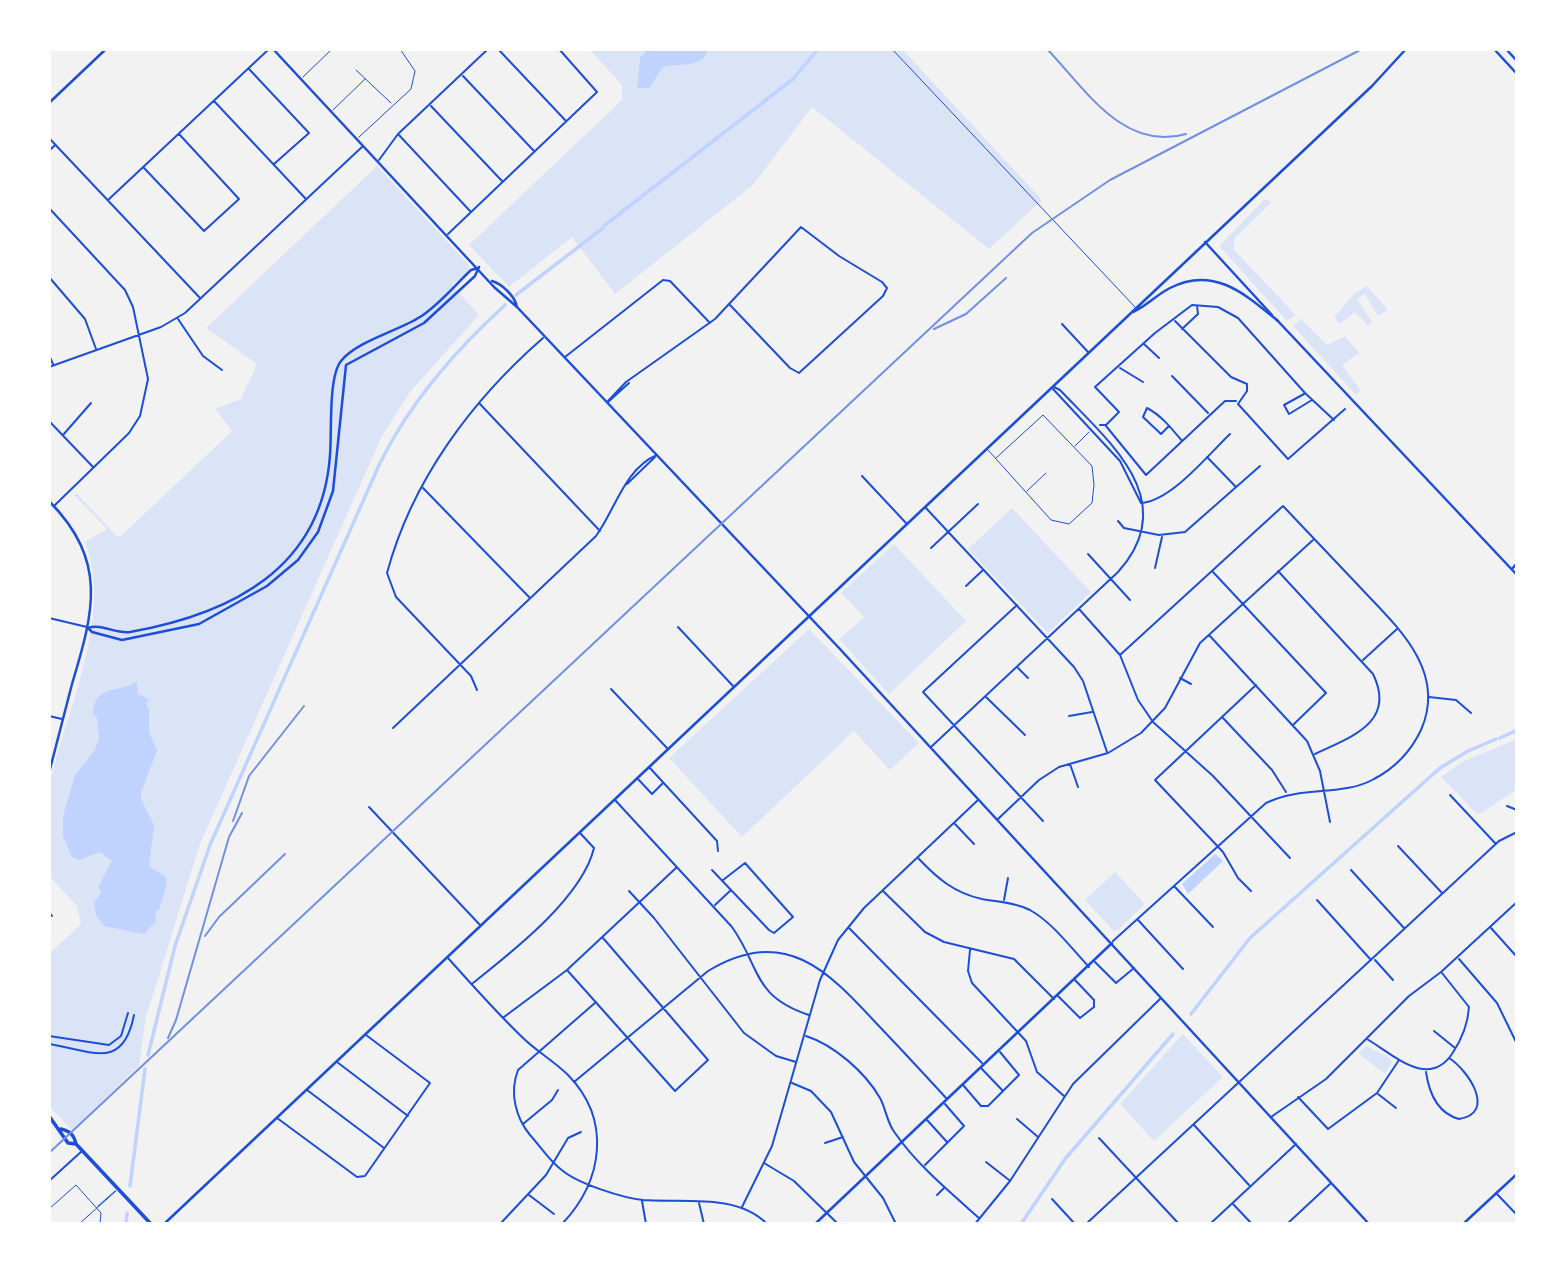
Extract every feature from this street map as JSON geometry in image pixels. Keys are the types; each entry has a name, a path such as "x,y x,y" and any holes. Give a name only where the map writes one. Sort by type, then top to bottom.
{"main road":[{"path":"49,103 106,49"},
{"path":"164,1224 1372,86 1406,49"},
{"path":"1494,49 1517,74"},
{"path":"1506,49 1517,61"},
{"path":"274,50 492,281 506,300 517,307 931,747 1367,1223"},
{"path":"1512,68 1517,68"},
{"path":"1205,242 1517,575"},
{"path":"88,628 126,633 193,618 268,578 296,552 313,526 323,500 338,366 348,355 428,311 471,270 479,267"},
{"path":"88,628 92,632 122,640 195,625 267,586 306,551 328,510 335,480 344,369 352,359 433,316 475,276 479,267"},
{"path":"1130,313 1144,308 1173,286 1203,280 1225,283 1244,292 1278,321"},
{"path":"492,281 516,301 517,307"},
{"path":"457,284 462,289"},
{"path":"428,311 433,316"},
{"path":"367,344 370,351"},
{"path":"331,444 339,445"},
{"path":"49,500 78,536 89,565 92,593 88,628 49,773"},
{"path":"1511,569 1517,564"},
{"path":"193,618 195,625"},
{"path":"102,635 104,628"},
{"path":"815,1224 1112,943"},
{"path":"49,1116 61,1129 68,1143 76,1144"},
{"path":"61,1129 67,1130 82,1151 151,1224"},
{"path":"1463,1224 1517,1174"}],"street":[{"path":"378,160 398,134 488,49"},
{"path":"498,49 566,121"},
{"path":"448,234 597,92 559,49"},
{"path":"108,200 249,68 274,50"},
{"path":"249,68 309,133 274,164"},
{"path":"462,74 534,151"},
{"path":"214,101 306,199"},
{"path":"430,105 503,181"},
{"path":"144,167 204,231 239,199 179,134"},
{"path":"398,134 471,211"},
{"path":"49,138 201,299"},
{"path":"49,151 55,145"},
{"path":"49,367 178,318 364,145"},
{"path":"49,208 125,290 133,307 148,379 140,416 122,441 54,505"},
{"path":"607,403 626,382 710,323 730,305 801,227 839,256 883,282 887,288 883,296 796,373 730,305"},
{"path":"49,277 85,320 96,350"},
{"path":"565,358 586,338 667,279 710,323"},
{"path":"1181,329 1198,314 1197,304"},
{"path":"1100,425 1106,425 1119,412 1095,387 1143,343 1175,320 1185,309 1197,304 1218,307 1238,318 1305,393 1334,420"},
{"path":"178,318 203,356 222,370"},
{"path":"1175,320 1231,377 1247,384 1247,391 1237,402"},
{"path":"1062,324 1088,352"},
{"path":"477,690 471,676 396,597 387,573 422,488 448,444 478,402 507,370 545,337"},
{"path":"1143,343 1158,358"},
{"path":"49,355 54,365"},
{"path":"1119,367 1143,382"},
{"path":"1172,376 1209,414"},
{"path":"1052,387 1124,466 1141,503"},
{"path":"931,747 1111,579 1129,559 1140,531 1140,488 1128,463 1060,390 1052,387"},
{"path":"1305,393 1283,405 1289,414 1313,400"},
{"path":"1106,425 1146,475 1227,400 1237,402 1288,459 1345,410"},
{"path":"478,402 600,531"},
{"path":"62,436 91,403"},
{"path":"1169,426 1161,433 1143,417 1147,408 1169,426 1182,440"},
{"path":"49,421 93,468"},
{"path":"1141,503 1162,497 1230,434"},
{"path":"626,485 653,462 657,455"},
{"path":"393,728 600,531 628,477 657,455"},
{"path":"1207,457 1236,488"},
{"path":"1118,521 1124,528 1163,536 1189,530 1260,466"},
{"path":"862,476 907,523"},
{"path":"422,488 529,597"},
{"path":"931,548 978,504"},
{"path":"1112,943 1250,814 1286,793 1356,787 1388,771 1416,741 1427,711 1428,697 1428,684 1419,658 1398,628 1283,506 1120,655"},
{"path":"925,507 1047,638 1083,681 1108,753"},
{"path":"1155,568 1163,536"},
{"path":"998,819 1039,780 1070,763 1108,753 1128,744 1153,722 1164,708 1191,655 1208,634 1314,539"},
{"path":"1088,554 1130,600"},
{"path":"966,586 984,569"},
{"path":"1278,571 1362,661 1379,685 1378,709 1365,729 1315,754"},
{"path":"1213,572 1326,693 1294,725"},
{"path":"1017,605 923,692 1043,821"},
{"path":"1079,609 1120,655 1138,700 1153,722 1213,776 1290,858"},
{"path":"49,618 88,628"},
{"path":"678,627 734,686"},
{"path":"1362,661 1398,628"},
{"path":"1208,634 1294,725 1315,754 1330,822"},
{"path":"1017,667 1028,678"},
{"path":"1180,678 1191,684"},
{"path":"1251,891 1238,878 1216,845 1155,780 1256,685"},
{"path":"611,688 668,748"},
{"path":"986,696 1017,730 1025,735"},
{"path":"1428,697 1456,700 1471,713"},
{"path":"1069,716 1093,712"},
{"path":"49,716 63,720"},
{"path":"1222,717 1272,770 1286,793"},
{"path":"1070,763 1078,787"},
{"path":"649,767 717,841 718,851"},
{"path":"637,778 652,794 663,783"},
{"path":"1450,795 1496,844"},
{"path":"614,799 737,934 755,976 776,999 810,1015"},
{"path":"742,1207 764,1163 792,1083 824,970 848,927 883,890 979,800"},
{"path":"1507,806 1517,810"},
{"path":"369,807 480,925"},
{"path":"954,823 974,844"},
{"path":"471,984 531,935 569,893 592,858 594,848 579,832"},
{"path":"1086,1224 1496,844 1517,832"},
{"path":"1398,846 1443,894"},
{"path":"917,858 947,886 962,894 1004,901 1040,917 1089,967"},
{"path":"712,870 774,933 793,917 745,863 723,880"},
{"path":"503,1017 566,970 677,867"},
{"path":"1351,870 1405,929"},
{"path":"1004,901 1008,878"},
{"path":"1173,885 1213,927"},
{"path":"714,906 732,889"},
{"path":"883,890 925,932 944,942 1014,959 1080,1018 1095,1003 1075,980"},
{"path":"629,891 699,979 753,1041 776,1056 797,1062"},
{"path":"1317,900 1393,980"},
{"path":"1270,1117 1326,1079 1409,996 1441,972 1517,902"},
{"path":"49,912 52,916"},
{"path":"1137,919 1183,969"},
{"path":"848,927 934,1011 1003,1091"},
{"path":"1490,927 1517,957"},
{"path":"566,970 675,1091 708,1059 662,1010 603,937"},
{"path":"971,948 968,971 972,983 1019,1032 1028,1046 1037,1072 1065,1097"},
{"path":"574,1082 717,966 748,955 793,956 824,970 946,1101 964,1126 924,1166"},
{"path":"447,957 503,1017 574,1082 587,1102 596,1130 596,1164 583,1201 562,1224"},
{"path":"1458,957 1488,990 1517,1044"},
{"path":"1094,962 1116,983 1135,967"},
{"path":"1366,1039 1426,1071 1438,1069 1455,1048 1468,1021 1469,1007 1441,972"},
{"path":"975,1224 1010,1181 1086,1069 1162,998"},
{"path":"596,1002 521,1065 515,1076 516,1111 522,1125 566,1174 642,1200 742,1207 767,1224"},
{"path":"49,1036 109,1045 121,1036 128,1013"},
{"path":"49,1044 94,1053 116,1051 127,1041 134,1015"},
{"path":"1434,1031 1455,1048"},
{"path":"277,1117 293,1133 361,1179 430,1083 365,1034"},
{"path":"805,1035 823,1041 838,1052 874,1089 895,1134 924,1166 980,1219"},
{"path":"962,1085 985,1107 1003,1091 1019,1075 999,1051"},
{"path":"1426,1071 1429,1090 1438,1106 1459,1119 1472,1115 1478,1099 1471,1077 1449,1058"},
{"path":"1298,1097 1328,1129 1377,1093 1400,1059"},
{"path":"336,1061 408,1116"},
{"path":"792,1083 811,1091 831,1112 844,1136 853,1162 883,1198 896,1224"},
{"path":"307,1089 321,1103 385,1149"},
{"path":"522,1125 552,1100 558,1090"},
{"path":"1377,1093 1396,1108"},
{"path":"927,1119 948,1143"},
{"path":"1017,1119 1039,1137"},
{"path":"1193,1124 1250,1186"},
{"path":"501,1224 554,1163 568,1138 580,1132"},
{"path":"825,1143 844,1136"},
{"path":"1099,1138 1179,1224"},
{"path":"1210,1224 1296,1144"},
{"path":"49,1181 82,1151"},
{"path":"986,1162 1010,1181"},
{"path":"764,1163 794,1181 838,1224"},
{"path":"1287,1224 1331,1183"},
{"path":"937,1195 945,1187"},
{"path":"1496,1193 1517,1215"},
{"path":"528,1194 554,1214"},
{"path":"1052,1199 1075,1224"},
{"path":"642,1200 646,1224"},
{"path":"699,1202 704,1224"},
{"path":"1232,1203 1252,1224"},
{"path":"566,1220 570,1223"}],"lane":[{"path":"301,79 332,49"},
{"path":"358,138 411,89 415,71 401,49"},
{"path":"892,49 1136,307"},
{"path":"356,69 393,105"},
{"path":"332,111 365,79"},
{"path":"986,448 1051,520 1069,524 1092,503 1092,467 1043,415 996,458"},
{"path":"1074,447 1091,431"},
{"path":"1026,492 1046,473"},
{"path":"49,1209 76,1185 101,1213 100,1224"},
{"path":"79,1224 118,1189"}],"shaded area":[{"path":"589,49 902,49 1042,200 989,249 812,107 753,185 615,294 572,237 509,287 469,245 622,100 622,85"},
{"path":"377,166 469,265 470,269 452,285 479,315 410,392 382,436 200,844 146,1017 139,1066 72,1130 49,1106 49,954 81,924 77,906 49,876 47,806 57,755 76,694 91,631 94,600 92,570 85,542 107,529 74,495 76,493 117,536 121,536 232,431 215,409 241,399 257,364 206,328"},
{"path":"1265,199 1272,202 1235,238 1233,249 1296,315 1287,321 1219,246"},
{"path":"1367,286 1388,310 1378,316 1365,294 1357,299 1372,322 1368,326 1355,312 1340,324 1334,317 1355,293"},
{"path":"1301,319 1327,345 1345,336 1359,353 1342,365 1360,390 1356,395 1293,326"},
{"path":"1012,508 1091,592 1048,633 968,549"},
{"path":"894,544 966,621 889,694 839,639 864,617 841,593"},
{"path":"809,629 919,743 890,770 854,731 742,837 669,758"},
{"path":"1517,739 1517,789 1478,815 1441,777 1462,762"},
{"path":"1115,872 1145,904 1118,930 1113,930 1085,900"},
{"path":"1183,1034 1223,1077 1154,1141 1120,1104"},
{"path":"1366,1046 1390,1058 1392,1063 1385,1074 1359,1054"}],"water":[{"path":"708,49 701,60 663,67 649,88 637,88 640,58 647,50"},
{"path":"137,681 138,694 149,699 146,704 149,709 149,732 157,751 141,792 141,799 154,825 149,866 165,877 167,883 159,910 155,912 156,921 144,934 104,926 96,915 94,903 101,893 98,887 112,861 100,852 79,860 72,857 63,836 63,816 75,775 95,750 99,739 97,718 93,713 98,697"},
{"path":"1215,854 1223,861 1188,894 1182,884"}],"waterway":[{"path":"605,225 793,79 818,49"},
{"path":"516,295 603,228"},
{"path":"148,1055 175,946 210,845 380,463 405,419 435,378 505,305"},
{"path":"1500,738 1517,730"},
{"path":"1191,1014 1250,938 1440,768 1468,751 1496,739"},
{"path":"1021,1224 1065,1159 1173,1034"},
{"path":"130,1186 145,1069"},
{"path":"126,1224 127,1213"}],"railway":[{"path":"49,1153 1032,233 1110,180 1362,49"},
{"path":"1048,50 1092,98 1125,126 1143,134 1164,137 1186,134"},
{"path":"934,329 966,314 1006,278"},
{"path":"233,821 249,776 304,706"},
{"path":"168,1038 176,1020 229,837 242,813"},
{"path":"205,936 219,917 285,854"}]}
